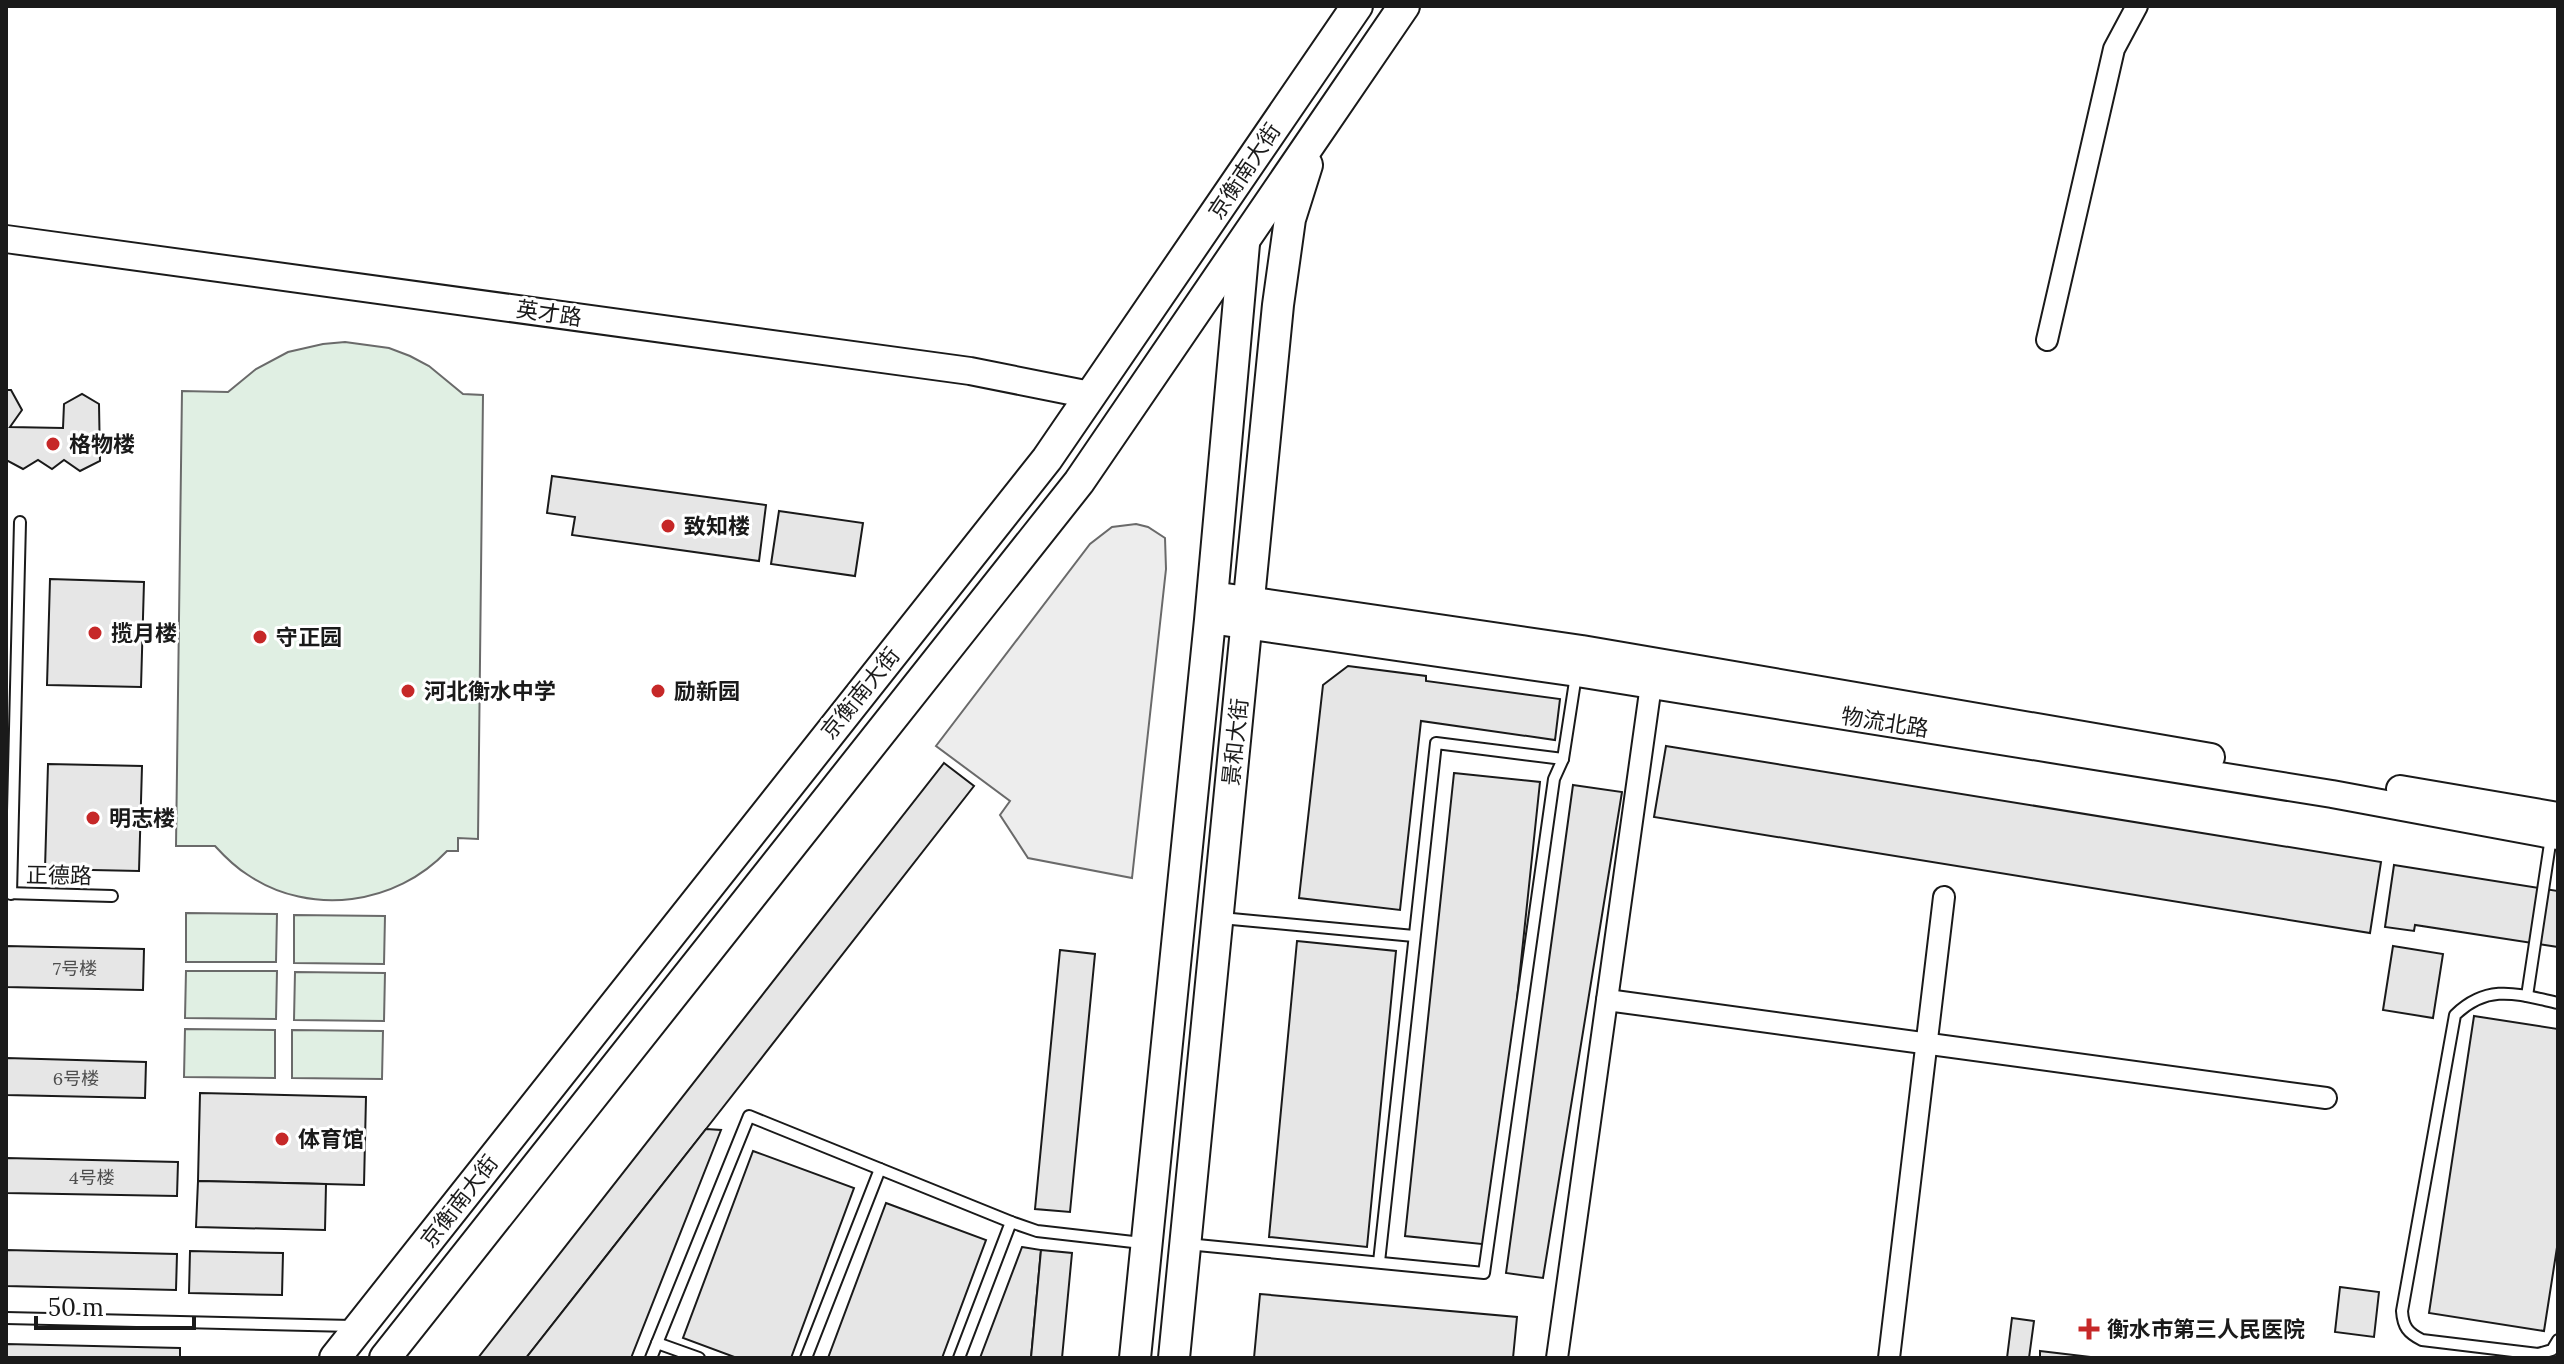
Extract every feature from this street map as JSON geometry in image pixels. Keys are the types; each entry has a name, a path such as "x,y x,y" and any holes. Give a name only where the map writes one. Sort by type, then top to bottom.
{"main road":[{"name":"京衡南大街","path":"335,1358 1047,459 1357,6"},
{"name":"京衡南大街","path":"385,1358 1079,482 1404,6"},
{"name":"景和大街","path":"1174,1358 1278,305 1290,219 1319,131"},
{"name":"景和大街","path":"1135,1358 1211,607 1252,159"}],"street":[{"path":"2047,340 2114,49 2137,6"},
{"name":"英才路","path":"6,239 970,371 1090,395"},
{"name":"物流北路","path":"1211,607 1626,657 2556,829"},
{"name":"物流北路","path":"1249,612 1577,673 2556,829"},
{"path":"1557,1358 1650,692"},
{"path":"1889,1358 1944,897"},
{"path":"1607,1000 2326,1098"}],"lane":[{"path":"8,894 20,522"},
{"path":"1185,1243 1484,1273 1554,779 1563,759 1577,673"},
{"path":"1379,1262 1436,743 1563,759"},
{"path":"2527,996 2556,829"},
{"name":"正德路","path":"8,894 112,896"},
{"path":"1217,918 1414,936"},
{"path":"2558,1003 2527,996 2489,994 2473,1000 2455,1015 2402,1311 2409,1333 2422,1340 2538,1354 2552,1350 2558,1340"},
{"path":"651,1358 749,1116 1037,1231 1147,1243"},
{"path":"806,1358 880,1169"},
{"path":"959,1358 1011,1222"},
{"path":"6,1318 360,1326"},
{"path":"657,1343 699,1358"}],"green space":[{"path":"345,342 389,348 410,356 429,366 463,394 483,395 478,839 458,838 458,851 447,851 403,883 378,893 352,899 325,900 298,897 273,888 239,869 215,846 176,846 182,391 228,392 256,369 288,352"},
{"path":"186,913 277,914 276,962 186,962"},
{"path":"294,915 385,916 384,964 294,963"},
{"path":"186,971 277,971 276,1019 185,1018"},
{"path":"295,972 385,973 384,1021 294,1020"},
{"path":"185,1029 275,1030 275,1078 184,1077"},
{"path":"292,1030 383,1031 382,1079 292,1078"}],"shaded area":[{"path":"1136,524 1148,527 1165,538 1166,569 1132,878 1028,858 1000,815 1010,801 936,746 1090,544 1112,527"}],"building":[{"name":"格物楼","path":"6,390 11,390 22,410 10,427 63,428 64,404 82,394 99,404 100,461 80,471 64,460 52,469 38,460 23,469 6,460"},
{"name":"致知楼","path":"552,476 766,505 759,561 572,535 575,517 547,513"},
{"path":"779,511 863,523 855,576 771,564"},
{"name":"揽月楼","path":"50,579 144,582 141,687 47,685"},
{"path":"1348,666 1426,676 1426,681 1560,699 1555,740 1421,721 1400,910 1299,898 1323,685"},
{"path":"1666,746 2381,862 2370,933 1654,817"},
{"path":"944,763 974,786 706,1129 526,1358 478,1358"},
{"name":"明志楼","path":"48,764 142,766 139,871 45,869"},
{"path":"1454,773 1540,782 1491,1245 1405,1236"},
{"path":"1573,785 1622,792 1543,1278 1506,1273"},
{"path":"2394,865 2558,891 2558,947 2415,925 2414,931 2385,927"},
{"path":"1297,941 1396,951 1367,1247 1269,1237"},
{"path":"6,946 144,949 143,990 6,987"},
{"path":"2393,946 2443,954 2433,1018 2383,1010"},
{"path":"1060,950 1095,954 1070,1212 1035,1209"},
{"path":"2474,1016 2558,1029 2558,1241 2544,1331 2429,1313"},
{"path":"6,1058 146,1062 145,1098 6,1095"},
{"name":"体育馆","path":"200,1093 366,1097 364,1185 198,1181"},
{"path":"706,1129 721,1130 631,1358 526,1358"},
{"path":"753,1151 854,1188 791,1358 737,1358 683,1338"},
{"path":"6,1158 178,1162 177,1196 6,1193"},
{"path":"198,1181 326,1184 325,1230 196,1227"},
{"path":"886,1203 986,1240 942,1358 828,1358"},
{"path":"1022,1247 1041,1250 1031,1358 980,1358"},
{"path":"6,1250 177,1254 176,1290 6,1286"},
{"path":"1041,1250 1072,1253 1062,1358 1031,1358"},
{"path":"190,1251 283,1253 282,1295 189,1293"},
{"path":"2340,1287 2379,1292 2374,1337 2335,1332"},
{"path":"1260,1294 1517,1317 1513,1358 1254,1358"},
{"path":"2012,1318 2034,1321 2029,1358 2007,1358"},
{"path":"6,1344 180,1348 180,1358 6,1358"},
{"path":"2040,1351 2099,1358 2040,1358"}],"place":[{"name":"格物楼","path":"53,444"},
{"name":"致知楼","path":"668,526"},
{"name":"揽月楼","path":"95,633"},
{"name":"守正园","path":"260,637"},
{"name":"河北衡水中学","path":"408,691"},
{"name":"励新园","path":"658,691"},
{"name":"明志楼","path":"93,818"},
{"name":"体育馆","path":"282,1139"},
{"name":"衡水市第三人民医院","path":"2089,1329"}]}
